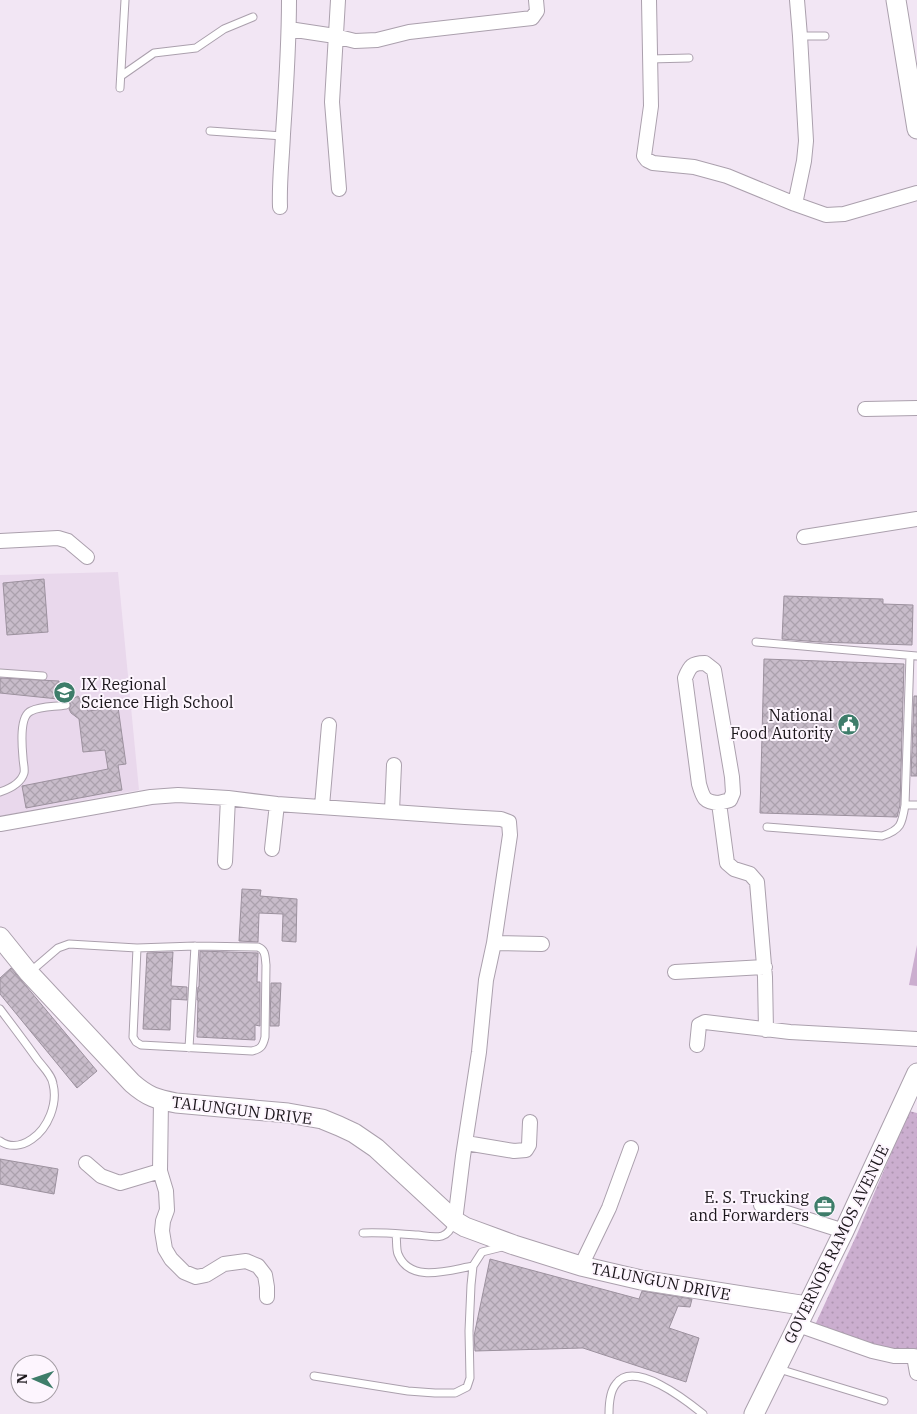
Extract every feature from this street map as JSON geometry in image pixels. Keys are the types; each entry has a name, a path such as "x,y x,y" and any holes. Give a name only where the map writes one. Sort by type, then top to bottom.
{"street":[{"path":"280,207 279,185 289,29 289,0"},
{"path":"338,0 332,102 339,189"},
{"path":"289,29 354,41 377,40 410,32 532,18 537,11 536,0"},
{"path":"649,0 651,106 644,156 647,160 653,163 694,167 727,176 826,215 836,215 917,193"},
{"path":"795,204 806,141 796,0"},
{"path":"896,0 917,128"},
{"path":"864,410 917,408"},
{"path":"804,538 917,519"},
{"path":"0,541 58,538 68,540 87,557"},
{"path":"695,663 706,663 714,670 732,777 730,800 719,803 711,802 703,797 699,784 685,678 689,668 695,663"},
{"path":"322,806 328,725"},
{"path":"392,811 394,765"},
{"path":"0,824 151,797 178,795 278,804 501,819 508,822 510,835 494,943 486,980 479,1052 455,1221"},
{"path":"225,862 228,798"},
{"path":"719,803 727,863 734,869 750,874 757,882 765,967 766,1030"},
{"path":"272,849 278,804"},
{"path":"494,943 542,944"},
{"name":"TALUNGUN DRIVE","path":"5,947 132,1083 145,1094 176,1103 288,1112 339,1126 354,1133 376,1148 455,1221 465,1227 514,1245 581,1266 641,1280 807,1306"},
{"path":"675,972 765,967"},
{"path":"697,1045 699,1025 705,1022 766,1030 917,1039"},
{"name":"GOVERNOR RAMOS AVENUE","path":"754,1414 844,1230 917,1073"},
{"path":"161,1100 160,1171 166,1191 167,1210 162,1231 165,1249 184,1272 196,1277 206,1275 224,1264 246,1261 258,1266 265,1275 267,1297"},
{"path":"466,1143 514,1151 526,1150 529,1145 530,1122"},
{"path":"581,1266 609,1208 631,1148"},
{"path":"86,1163 101,1176 120,1183 160,1171"},
{"path":"761,1205 844,1230"},
{"path":"798,1325 872,1351 894,1356 915,1356 917,1374"}],"lane":[{"path":"120,88 125,0"},
{"path":"121,76 154,53 196,48 224,29 253,17"},
{"path":"800,36 825,36"},
{"path":"650,58 689,58"},
{"path":"210,131 283,136"},
{"path":"756,642 913,656 905,804 903,817 898,827 893,832 882,836 767,827"},
{"path":"0,673 43,676"},
{"path":"0,792 9,789 18,782 24,773 22,742 26,715 31,711 66,705"},
{"path":"905,804 917,805"},
{"path":"29,973 58,948 69,944 137,948 195,946 258,948 265,953 264,1044 259,1049 252,1051 141,1045 136,1042 133,1037 137,948"},
{"path":"188,1048 195,946"},
{"path":"0,1009 54,1084 54,1104 40,1134 26,1143 12,1146 0,1141"},
{"path":"363,1233 443,1236 450,1231 455,1221"},
{"path":"396,1235 398,1254 406,1266 414,1271 430,1274 473,1266"},
{"path":"314,1376 408,1391 435,1393 455,1393 468,1387 470,1378 469,1331 473,1266 482,1252 493,1248 514,1245"},
{"path":"776,1368 884,1400"},
{"path":"609,1414 612,1393 616,1384 624,1378 631,1376 642,1378 669,1389 703,1414"}],"shaded area":[{"name":"IX Regional Science High School","path":"118,572 139,790 0,816 0,575"},
{"path":"917,945 917,986 909,985"},
{"path":"909,1111 917,1113 917,1351 874,1347 815,1325 857,1234"}],"building":[{"path":"44,579 48,632 7,635 3,583"},
{"path":"784,596 883,599 883,604 913,605 912,645 782,639"},
{"path":"764,659 904,664 900,805 897,817 760,813"},
{"path":"0,678 59,681 58,699 0,693"},
{"path":"78,696 88,711 118,707 126,764 118,765 122,790 26,808 22,786 108,769 105,750 83,752 79,719 69,709 71,705 69,701"},
{"path":"914,696 917,696 917,776 911,776"},
{"path":"242,889 261,890 260,896 297,899 296,942 282,941 283,914 259,913 258,942 239,941"},
{"path":"200,951 258,953 257,982 260,982 260,1026 255,1025 255,1040 197,1037"},
{"path":"173,952 171,986 187,987 187,1000 171,999 170,1030 143,1029 147,953"},
{"path":"11,968 97,1071 77,1088 0,994 0,978"},
{"path":"271,983 281,983 279,1026 270,1026"},
{"path":"0,1159 58,1169 54,1194 0,1184"},
{"path":"490,1259 639,1299 642,1291 692,1299 690,1307 678,1306 669,1328 699,1338 686,1382 583,1348 475,1351 474,1336"}],"place":[{"name":"IX Regional Science High School","path":"65,693"},
{"name":"National Food Autority","path":"849,724"},
{"name":"E. S. Trucking and Forwarders","path":"825,1206"}]}
